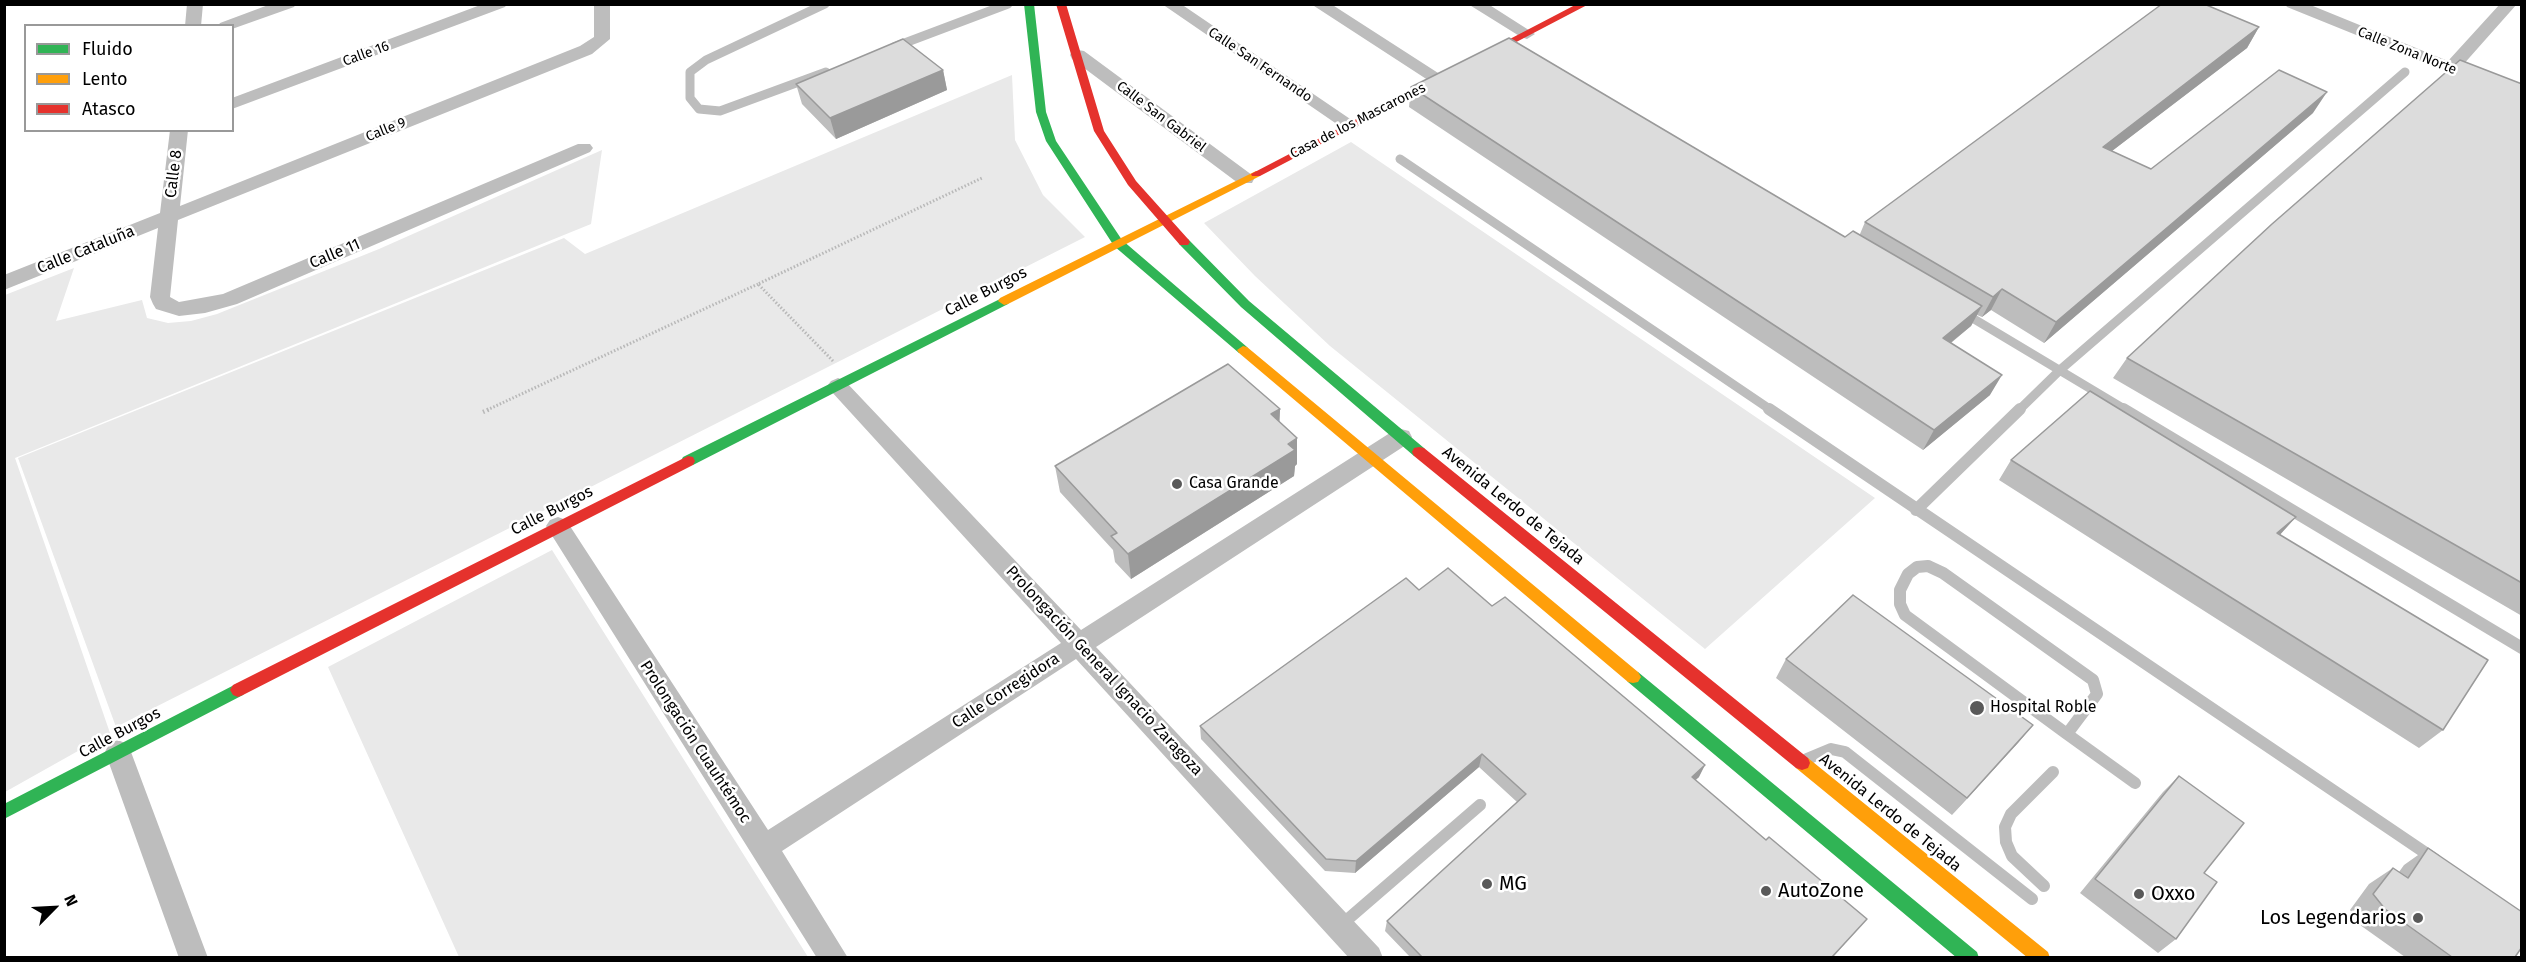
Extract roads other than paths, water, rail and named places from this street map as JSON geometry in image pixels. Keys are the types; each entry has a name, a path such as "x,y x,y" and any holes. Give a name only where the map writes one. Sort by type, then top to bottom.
{"street":[{"path":"193,24 195,4"},
{"path":"232,24 288,4"},
{"name":"Calle 16","path":"234,103 499,4"},
{"name":"Calle 9","path":"168,217 586,50 602,39 602,4"},
{"path":"1029,4 1041,111 1052,141 1118,243 1370,458 1971,957"},
{"name":"Avenida Lerdo de Tejada","path":"1061,4 1099,131 1132,183 1164,221 1245,304 1401,437 2042,957"},
{"name":"Calle San Fernando","path":"1170,4 1350,125"},
{"path":"1319,4 1440,80"},
{"path":"1476,4 1527,34"},
{"name":"Casa de los Mascarones","path":"1164,221 1585,4"},
{"name":"Calle Zona Norte","path":"2293,5 2522,97"},
{"path":"2451,68 2512,9"},
{"name":"Calle San Gabriel","path":"1078,55 1245,179"},
{"name":"Calle 8","path":"168,217 179,132"},
{"name":"Calle 11","path":"168,217 160,297 163,304 190,308 230,299 584,148"},
{"name":"Calle Cataluña","path":"4,283 168,217"},
{"name":"Calle Burgos","path":"4,812 558,526 1164,221"},
{"name":"Prolongación General Ignacio Zaragoza","path":"844,382 1079,644 1369,957"},
{"name":"Calle Corregidora","path":"763,848 1401,437"},
{"name":"Prolongación Cuauhtémoc","path":"558,526 834,957"},
{"path":"118,752 194,957"}],"lane":[{"path":"825,4 706,60 690,72 690,98 699,110 720,111 831,70"},
{"path":"886,50 1008,4"},
{"path":"1916,510 2060,370 2404,72"},
{"path":"1400,159 2444,865"},
{"path":"1958,309 2522,648"},
{"path":"2067,734 2097,694 2093,680 1943,573 1928,567 1917,567 1908,574 1900,590 1900,604 1905,615 1923,630 2067,734 2135,783"},
{"path":"1801,761 1830,749 1845,752 2032,899"},
{"path":"2044,886 2012,856 2006,842 2005,827 2011,814 2053,772"},
{"path":"1340,926 1480,805"}],"place":[{"name":"Casa Grande","path":"1177,484"},
{"name":"Hospital Roble","path":"1977,708"},
{"name":"MG","path":"1487,884"},
{"name":"AutoZone","path":"1766,891"},
{"name":"Oxxo","path":"2139,894"},
{"name":"Los Legendarios","path":"2418,918"}]}
